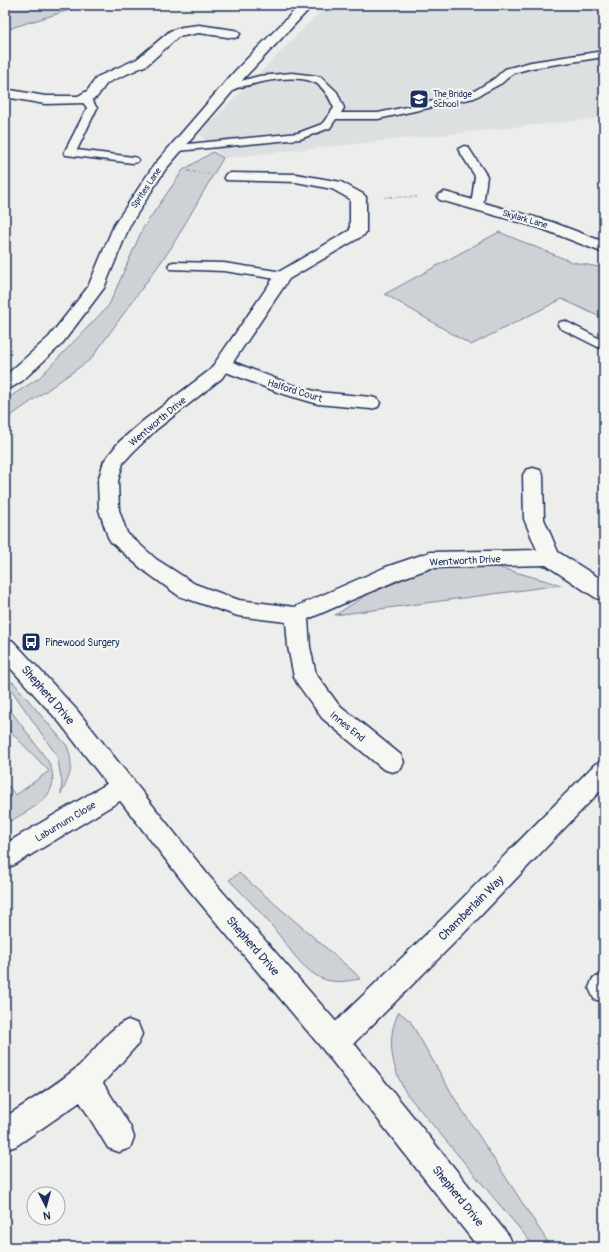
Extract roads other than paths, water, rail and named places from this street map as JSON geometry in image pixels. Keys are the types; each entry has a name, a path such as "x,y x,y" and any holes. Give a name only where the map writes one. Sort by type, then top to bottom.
{"street":[{"name":"Sprites Lane","path":"5,384 55,341 96,288 122,225 159,168 178,148 240,74 307,5"},
{"path":"5,93 56,101 85,98 92,94 102,80 142,62 174,34 199,29 234,34"},
{"name":"Wentworth Drive","path":"231,178 296,178 336,185 358,197 358,232 283,276 216,374 150,425 126,447 114,461 108,481 109,510 118,537 148,564 187,590 238,608 297,615 393,573 430,560 550,557"},
{"name":"Skylark Lane","path":"445,197 546,225 604,248"},
{"name":"Halford Court","path":"222,364 286,389 318,398 371,403"},
{"path":"533,475 534,520 550,557 604,592"},
{"name":"Innes End","path":"297,615 299,647 305,677 330,711 392,762"},
{"name":"Shepherd Drive","path":"5,647 68,716 199,883 335,1042 498,1247"},
{"name":"Chamberlain Way","path":"335,1042 454,926 604,771"},
{"name":"Laburnum Close","path":"5,856 124,786"},
{"path":"5,1135 62,1098 84,1080 105,1061 128,1034"},
{"path":"84,1080 119,1137"}],"lane":[{"path":"332,116 378,116 474,95 498,81 509,71 531,65 604,54"},
{"path":"178,148 300,136 326,126 339,108 333,94 316,79 292,76 260,79 230,87"},
{"path":"85,98 92,108 70,153 133,160"},
{"path":"464,149 481,176 477,206"},
{"path":"174,266 224,267 283,276"},
{"path":"565,325 604,346"}],"place":[{"name":"The Bridge School","path":"419,99"},
{"name":"Pinewood Surgery","path":"31,642"}]}
